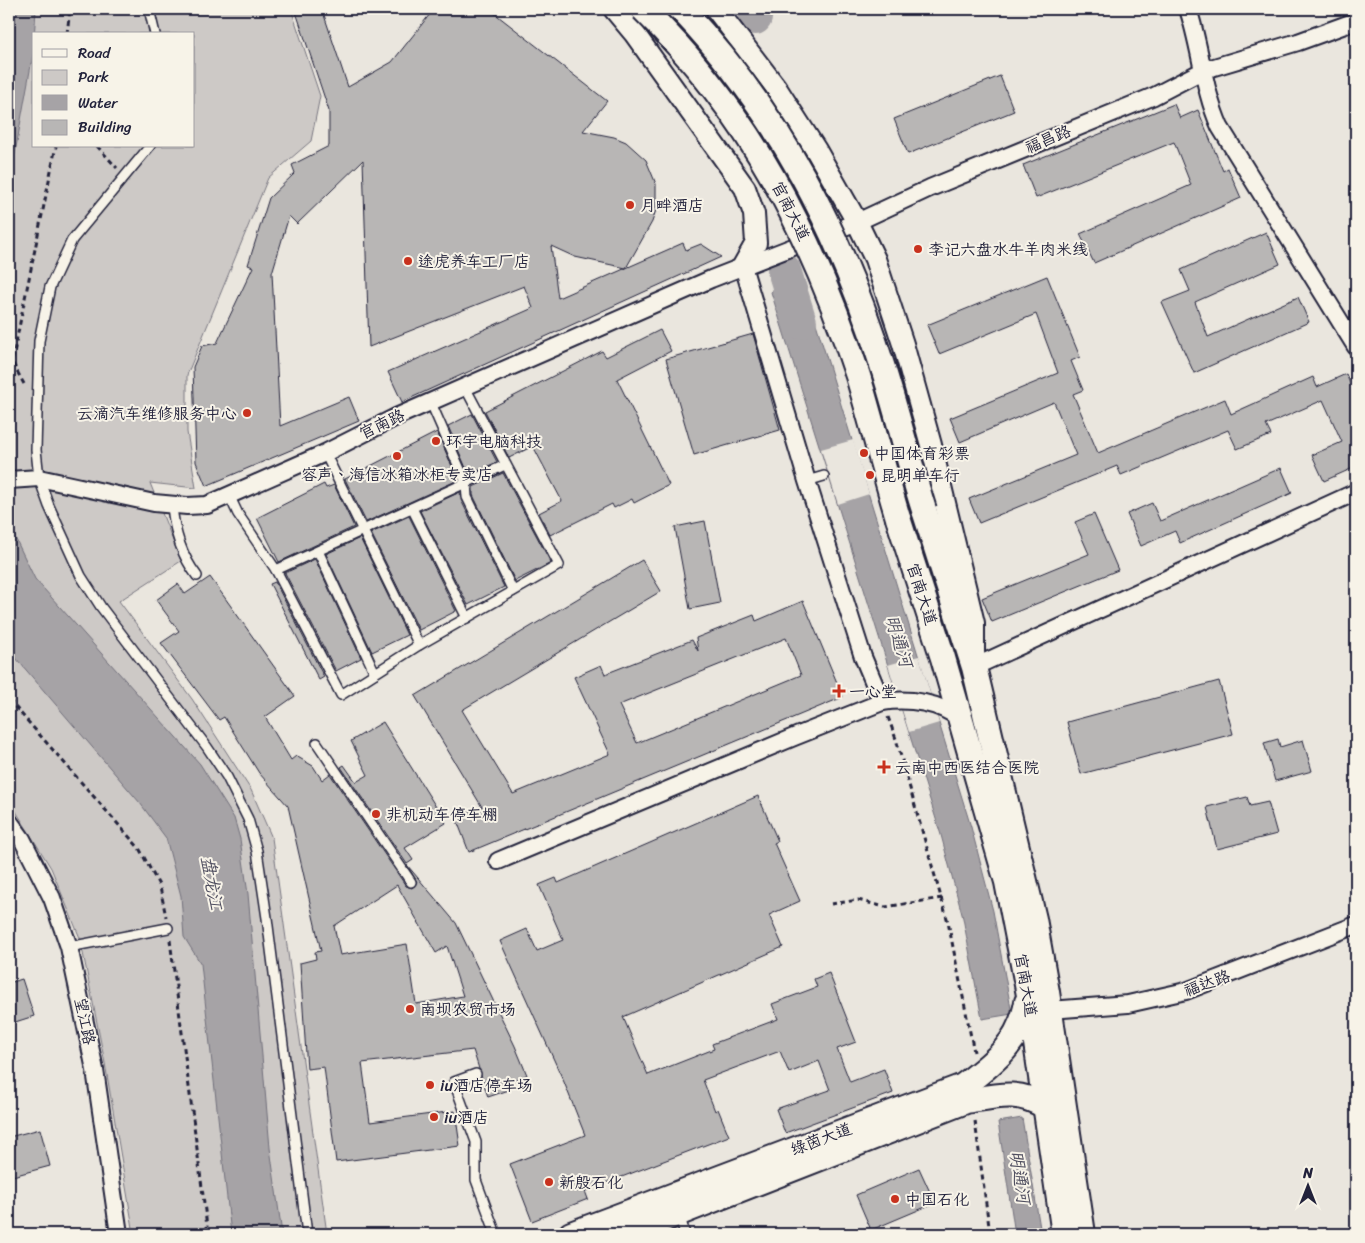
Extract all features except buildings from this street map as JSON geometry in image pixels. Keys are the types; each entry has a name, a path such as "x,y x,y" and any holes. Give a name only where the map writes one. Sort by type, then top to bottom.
{"main road":[{"name":"官南大道","path":"643,9 698,68 734,113 764,159 813,255 841,327 961,720 1007,882 1029,995 1064,1234"},
{"name":"官南大道","path":"680,9 719,50 755,98 787,146 814,195 848,269 867,318 924,510 974,667 1034,919 1050,1010 1083,1234"},
{"name":"绿茵大道","path":"570,1234 963,1086 999,1058 1018,1032 1025,1014 1029,995"},
{"name":"绿茵大道","path":"626,1234 682,1224 973,1100 1011,1094 1031,1097 1046,1107"}],"street":[{"path":"614,9 634,33 745,188 754,214 756,243 743,266 807,481 863,657 889,701"},
{"path":"634,33 674,9"},
{"path":"716,9 775,86 816,150 857,222 875,260 903,344 931,445 974,623 974,667 1356,492"},
{"path":"1188,9 1198,38 1207,93 1220,127 1356,347"},
{"name":"福昌路","path":"743,266 857,222 930,188 1154,96 1204,70 1298,42 1356,21"},
{"name":"官南路","path":"9,480 39,478 154,503 207,505 325,453 377,426 743,266"},
{"path":"498,861 794,737 889,701 940,706 951,711 961,720"},
{"name":"望江路","path":"9,821 22,839 52,898 70,947 95,1070 119,1234"},
{"name":"福达路","path":"1050,1010 1128,1004 1186,991 1356,925"}],"lane":[{"path":"149,9 155,32"},
{"path":"148,148 72,240 50,287 39,341 36,450 39,478 49,506 81,576 101,607 207,747 227,777 248,819 257,851 267,918 307,1234"},
{"path":"229,495 238,514 276,570 341,695 419,645 559,565 465,387"},
{"path":"431,403 466,483 468,498 513,591"},
{"path":"325,453 419,645"},
{"path":"276,570 505,465"},
{"path":"807,481 824,476"},
{"path":"172,504 174,528 185,555 197,576"},
{"path":"412,508 467,618"},
{"path":"318,551 375,673"},
{"path":"317,743 411,882"},
{"path":"70,947 168,928"},
{"path":"476,1074 454,1082 476,1142 476,1180 496,1234"}],"path":[{"path":"67,32 70,9"},
{"path":"37,408 12,362 56,148"},
{"path":"99,148 124,176"},
{"path":"9,700 140,848 160,887 168,928 208,1234"},
{"path":"889,701 896,738 942,898 979,1074"},
{"path":"831,904 858,900 885,907 942,898"},
{"path":"973,1100 990,1234"}],"green space":[{"path":"9,9 291,9 320,96 311,141 268,178 187,375 187,432 196,488 150,483 181,561 119,601 192,699 251,790 272,838 327,1234 134,1234 105,1063 80,938 51,868 9,800"}],"water":[{"path":"9,9 36,9 34,32 32,32 32,60 9,186"},
{"path":"748,9 769,9 769,12 754,17"},
{"path":"787,279 803,281 971,827 993,911 1012,1014 982,1019 963,918 941,835 771,292"},
{"name":"盘龙江","path":"9,525 35,579 200,764 234,818 240,839 248,894 270,1148 282,1234 231,1234 201,964 184,937 181,896 166,838 140,803 9,650"},
{"path":"1022,1118 1041,1234 1015,1234 998,1122"}],"pier":[{"path":"853,440 869,494 838,504 821,449"},
{"path":"919,656 939,723 909,732 888,665"}],"waterway":[{"name":"明通河","path":"755,9 755,18"},
{"name":"明通河","path":"784,270 800,322"}],"place":[{"name":"月畔酒店","path":"630,205"},
{"name":"李记六盘水牛羊肉米线","path":"918,249"},
{"name":"途虎养车工厂店","path":"408,261"},
{"name":"云滴汽车维修服务中心","path":"247,413"},
{"name":"环宇电脑科技","path":"436,441"},
{"name":"中国体育彩票","path":"864,453"},
{"name":"容声、海信冰箱冰柜专卖店","path":"397,456"},
{"name":"昆明单车行","path":"870,475"},
{"name":"一心堂","path":"839,691"},
{"name":"云南中西医结合医院","path":"884,767"},
{"name":"非机动车停车棚","path":"376,814"},
{"name":"南坝农贸市场","path":"410,1009"},
{"name":"iu酒店停车场","path":"430,1085"},
{"name":"iu酒店","path":"434,1117"},
{"name":"新殷石化","path":"549,1182"},
{"name":"中国石化","path":"895,1199"}]}
